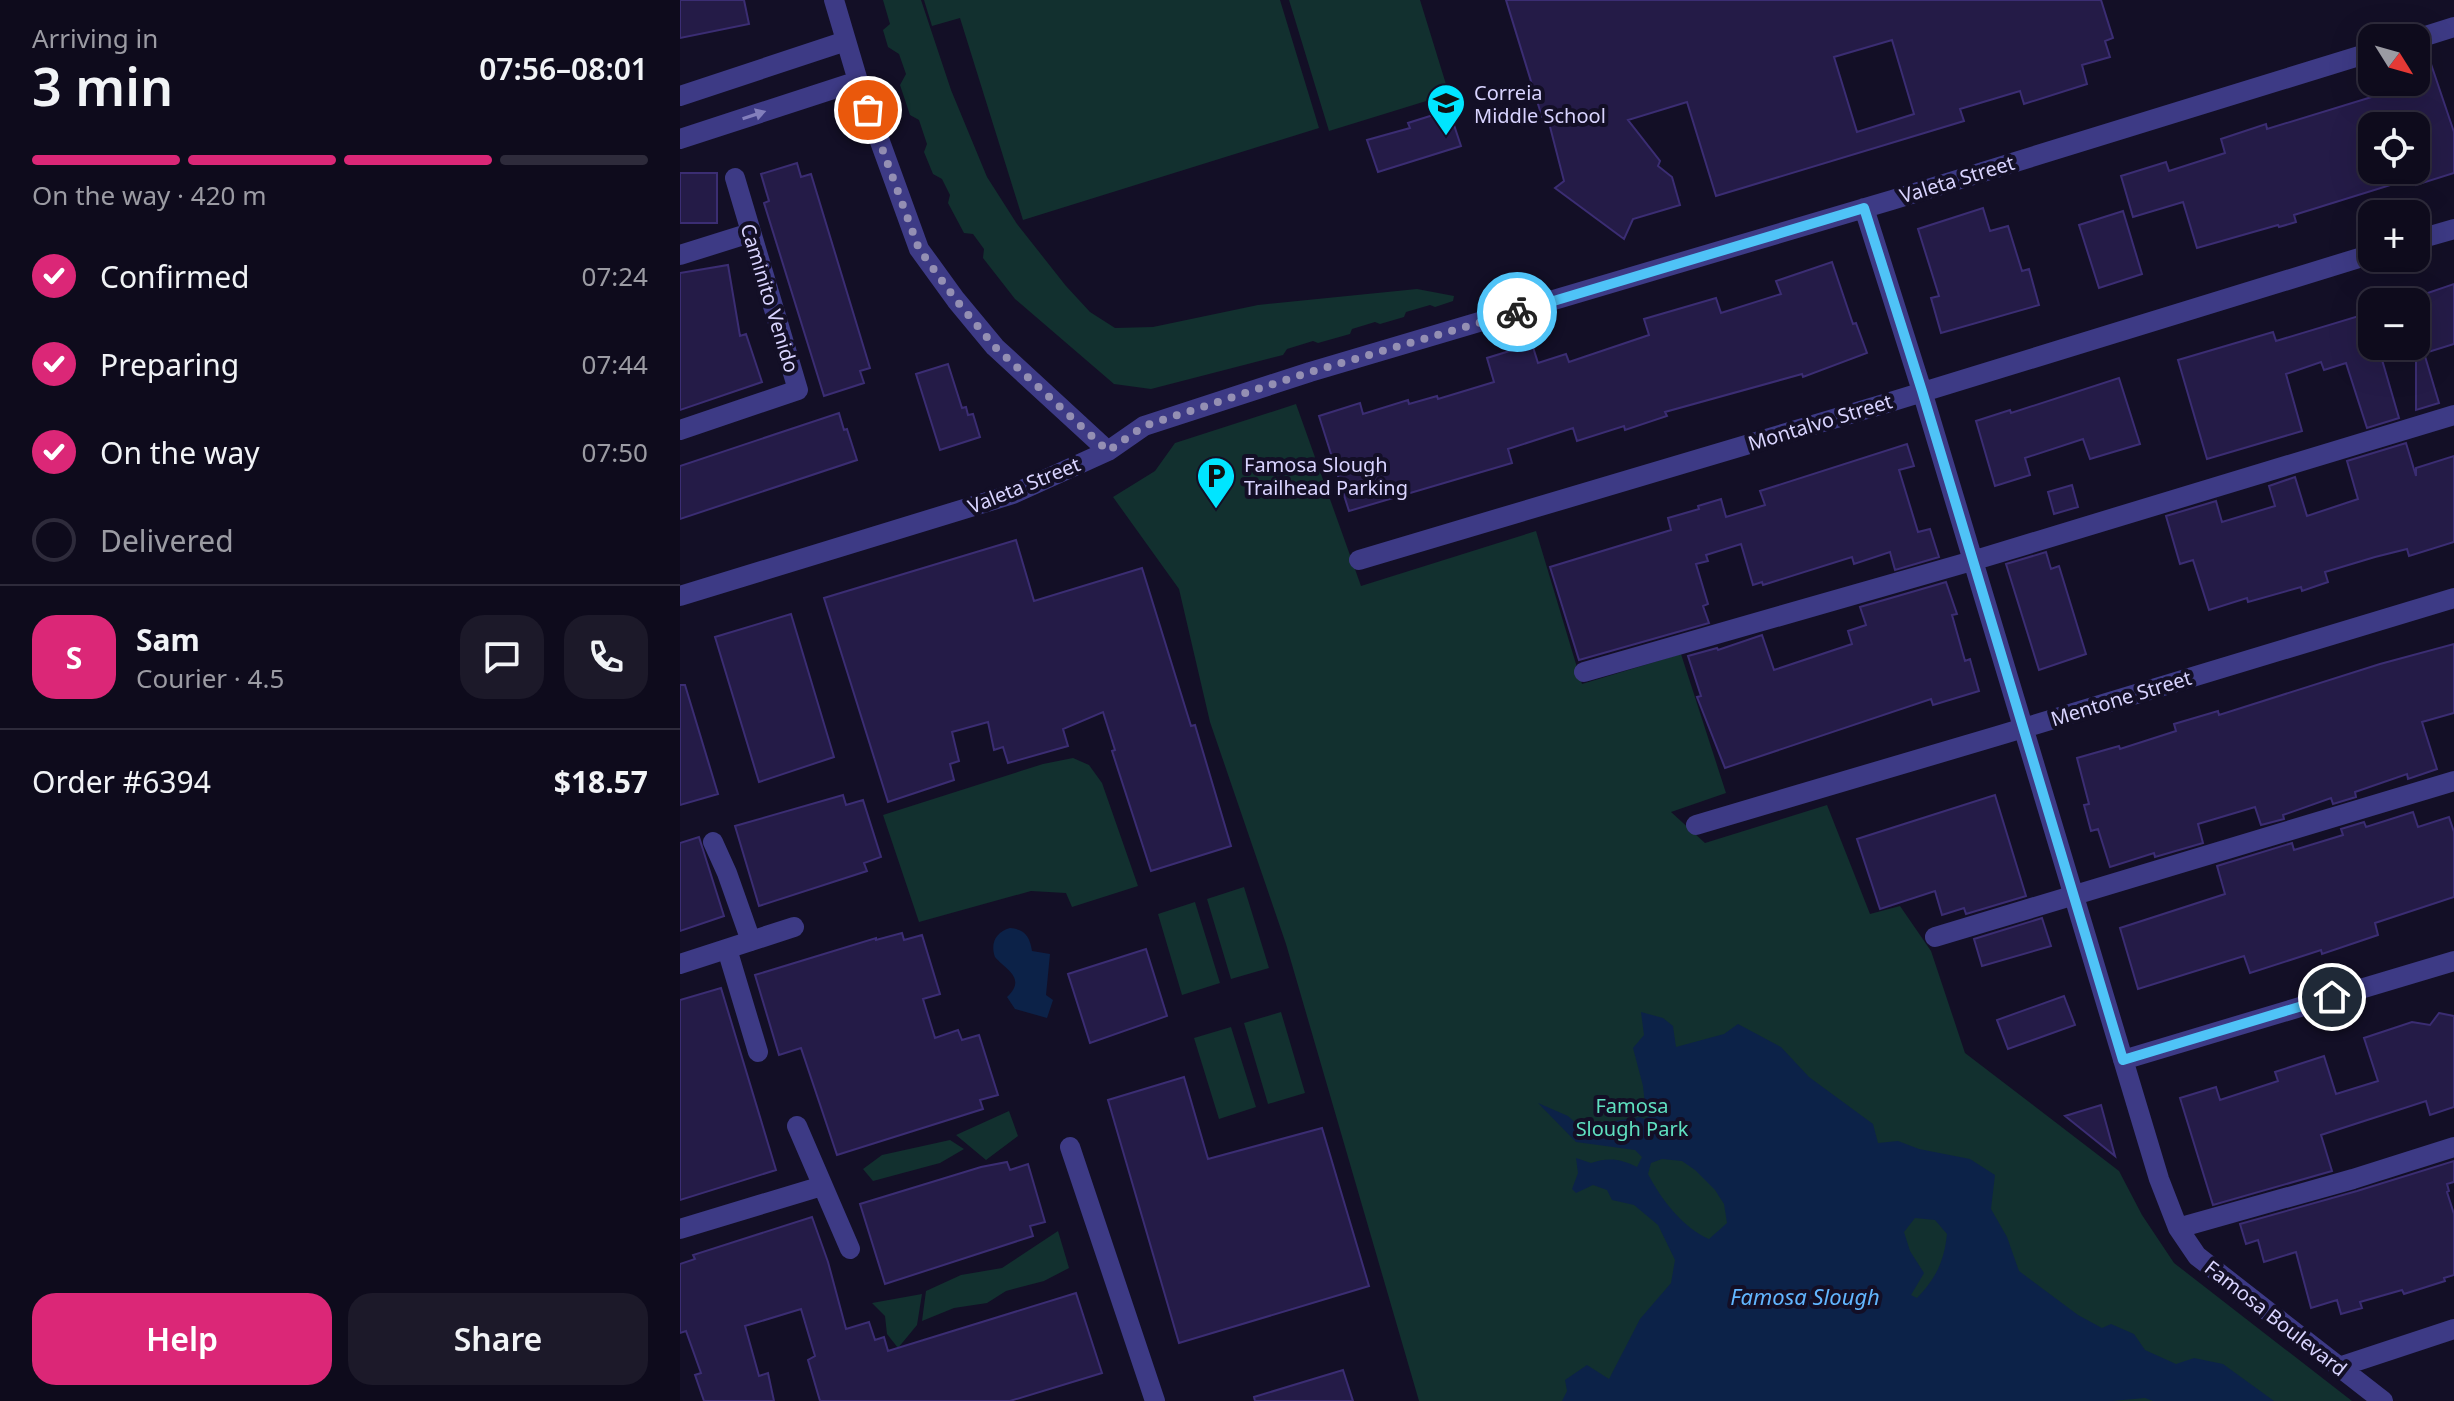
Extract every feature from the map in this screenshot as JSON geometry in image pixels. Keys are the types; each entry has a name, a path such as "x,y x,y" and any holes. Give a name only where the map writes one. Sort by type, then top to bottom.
{"street":[{"path":"834,0 858,81 919,249 995,347 1108,451"},
{"path":"2430,35 2454,27"},
{"path":"680,96 846,41"},
{"name":"Valeta Street","path":"680,596 1013,494 1108,451 1144,426 1310,372 1864,208 2358,56"},
{"path":"680,139 858,81"},
{"name":"Caminito Venido","path":"680,430 798,390 735,178"},
{"name":"Famosa Boulevard","path":"1864,208 2159,1179 2178,1228 2197,1256 2383,1401"},
{"path":"2430,236 2454,229"},
{"path":"680,255 750,233"},
{"name":"Montalvo Street","path":"1359,560 2358,258"},
{"path":"1584,672 1972,561 2454,415"},
{"name":"Mentone Street","path":"1696,825 2454,598"},
{"path":"1935,937 2454,781"},
{"path":"713,842 751,941"},
{"path":"680,964 794,927"},
{"path":"727,949 758,1052"},
{"path":"2123,1060 2454,961"},
{"path":"797,1126 850,1249"},
{"path":"1070,1147 1155,1401"},
{"path":"2178,1228 2454,1147"},
{"path":"680,1229 822,1186"},
{"path":"2339,1367 2454,1329"}],"green space":[{"path":"883,0 921,0 951,90 987,177 1017,224 1066,286 1090,312 1115,328 1153,327 1258,305 1417,289 1454,296 1453,301 1406,312 1404,317 1380,324 1375,322 1352,329 1350,334 1287,349 1283,355 1151,389 1114,384 1015,299 983,258 984,249 973,234 964,233 948,203 950,195 942,179 933,174 924,152 927,144 919,120 910,115 900,85 906,74 899,54 888,47 883,30 890,24"},
{"path":"924,0 1280,0 1319,128 1023,220 960,18 932,26"},
{"path":"1289,0 1420,0 1449,94 1329,131"},
{"name":"Famosa Slough Park","path":"1296,404 1361,586 1536,531 1582,684 1681,654 1726,793 1671,812 1705,843 1827,805 1870,914 1900,906 1931,951 1965,1053 2119,1171 2142,1215 2174,1263 2352,1401 1419,1401 1286,944 1210,722 1179,589 1113,497 1155,471 1175,443"},
{"path":"1073,758 1089,765 1102,783 1138,886 1072,907 1066,893 1031,891 919,922 883,815 1043,764"},
{"path":"1244,887 1269,968 1231,979 1207,899"},
{"path":"1195,902 1220,983 1182,995 1158,914"},
{"path":"1281,1012 1305,1093 1268,1104 1244,1023"},
{"path":"1231,1027 1256,1107 1219,1119 1194,1038"},
{"path":"1009,1111 1018,1136 986,1160 956,1135"},
{"path":"950,1140 964,1149 940,1163 873,1181 863,1169 882,1155"},
{"path":"1058,1231 1069,1268 1044,1281 1006,1291 987,1303 954,1308 922,1321 926,1291 961,1275 1002,1268"},
{"path":"922,1294 917,1325 898,1348 887,1334 885,1316 872,1303"}],"water":[{"path":"1010,928 1026,935 1032,951 1050,954 1046,995 1053,1000 1047,1018 1015,1009 1007,997 1013,990 1015,979 995,957 993,947 998,935"},
{"name":"Famosa Slough","path":"1641,1012 1663,1018 1673,1026 1676,1047 1724,1034 1738,1024 1781,1047 1809,1077 1873,1124 1878,1143 1898,1141 1919,1149 1970,1159 1995,1175 1991,1209 2007,1237 2019,1271 2078,1315 2102,1328 2111,1324 2134,1334 2145,1350 2176,1364 2194,1358 2223,1364 2274,1401 2153,1401 2145,1398 2112,1401 1562,1401 1567,1391 1565,1380 1587,1365 1609,1379 1640,1319 1671,1283 1675,1260 1658,1225 1634,1205 1612,1200 1607,1190 1593,1185 1576,1193 1572,1189 1578,1173 1576,1158 1591,1163 1615,1160 1637,1167 1642,1157 1635,1150 1576,1142 1538,1103 1568,1116 1583,1130 1606,1136 1614,1133 1615,1121 1644,1119 1652,1115 1645,1105 1633,1048 1644,1035","holes":["1662,1159 1682,1161 1695,1170 1724,1204 1727,1223 1709,1239 1690,1228 1653,1184 1648,1174 1651,1163","1915,1218 1935,1220 1947,1234 1938,1269 1917,1298 1911,1295 1924,1273 1910,1251 1904,1232"]}],"building":[{"path":"680,0 744,0 749,24 680,38"},
{"name":"Correia Middle School","path":"1506,0 2101,0 2113,38 2105,41 2110,57 2082,65 2087,84 2024,104 2020,91 1960,109 1964,121 1716,196 1687,102 1628,120 1660,161 1658,166 1672,177 1680,205 1633,219 1624,239 1555,188 1564,181 1547,115 1542,117","holes":["1892,40 1914,114 1857,132 1834,57"]},
{"path":"2431,64 2454,132 2454,173 2430,181 2430,112 2358,112 2358,184 2394,184 2294,215 2296,222 2197,248 2183,202 2133,217 2121,176 2166,162 2169,171 2225,153 2221,139 2266,124 2267,129 2375,96 2430,96"},
{"path":"1449,110 1461,146 1378,172 1367,140 1410,128 1408,123"},
{"path":"797,163 801,177 811,174 870,368 860,371 864,383 824,396 764,203 769,201 761,174"},
{"path":"680,173 717,173 717,223 680,223"},
{"path":"1983,208 1990,231 2008,226 2022,271 2029,269 2039,305 1941,333 1931,298 1939,296 1918,229"},
{"path":"2123,211 2142,274 2099,288 2079,225"},
{"path":"1832,262 1853,324 1856,323 1867,353 1803,377 1802,374 1665,412 1667,416 1625,430 1624,426 1577,441 1573,428 1508,449 1512,463 1349,511 1319,416 1360,403 1363,414 1408,400 1409,404 1437,396 1438,399 1494,382 1487,358 1532,344 1538,363 1566,354 1569,362 1649,335 1644,319 1716,298 1721,313 1781,294 1776,281"},
{"path":"728,265 740,336 746,334 762,382 680,410 680,273"},
{"path":"2454,284 2454,344 2430,351 2430,292"},
{"path":"2358,316 2358,360 2382,360 2399,418 2367,428 2346,363 2324,370 2321,362 2286,374 2302,431 2207,459 2178,360 2273,332 2276,341"},
{"path":"2416,360 2426,360 2439,403 2416,410"},
{"path":"948,364 962,408 966,407 968,415 973,414 980,437 940,450 916,374"},
{"path":"2119,378 2140,444 2090,459 2083,439 2025,458 2030,475 1995,486 1976,421 2010,410 2011,413"},
{"path":"839,413 857,460 680,519 680,466"},
{"path":"2406,443 2416,476 2416,468 2454,456 2454,542 2409,556 2407,549 2375,557 2325,572 2328,582 2302,591 2301,587 2248,602 2247,598 2209,610 2193,560 2180,564 2166,516 2216,501 2222,522 2275,506 2269,486 2295,477 2307,516 2358,499 2347,461"},
{"path":"1907,444 1914,466 1899,470 1918,532 1930,529 1939,557 1895,570 1890,552 1854,564 1852,557 1763,585 1762,582 1753,585 1741,544 1706,555 1708,561 1696,564 1708,604 1703,606 1709,623 1579,660 1550,567 1671,530 1668,518 1721,499 1726,517 1765,505 1760,491"},
{"path":"2072,485 2078,507 2054,514 2048,492"},
{"path":"1016,540 1034,601 1142,568 1191,726 1195,725 1231,846 1151,871 1112,751 1115,750 1103,712 1063,729 1068,746 1008,763 1003,747 994,750 988,722 952,732 959,761 950,764 954,780 888,802 824,598"},
{"path":"2046,552 2051,569 2059,566 2086,654 2039,670 2006,564"},
{"path":"1946,582 1957,614 1952,615 1965,661 1970,659 1979,691 1933,705 1931,699 1725,768 1697,697 1701,696 1688,656 1718,650 1762,635 1774,670 1852,644 1848,631 1866,625 1860,607"},
{"path":"791,614 834,757 759,782 715,637"},
{"path":"2454,644 2454,713 2422,722 2437,769 2408,779 2407,774 2355,792 2356,797 2333,804 2331,798 2283,815 2284,819 2261,825 2255,807 2198,824 2203,843 2155,857 2154,853 2110,867 2098,829 2091,831 2084,805 2089,804 2077,758 2119,746 2120,749 2176,731 2174,724 2218,711 2219,715"},
{"path":"680,685 685,685 718,794 680,805"},
{"path":"843,795 846,805 863,800 881,857 864,863 867,871 759,906 735,826"},
{"path":"1995,795 2026,896 1966,914 1964,908 1942,915 1935,891 1880,909 1857,839"},
{"path":"2413,812 2418,827 2449,817 2454,832 2454,897 2375,923 2378,935 2322,954 2321,950 2250,973 2244,956 2138,989 2120,928 2225,894 2217,866 2292,843 2294,850 2343,835 2341,829 2364,822 2366,827"},
{"path":"699,837 724,916 680,931 680,843"},
{"path":"2042,918 2051,946 1982,966 1974,939"},
{"path":"902,933 904,940 922,935 940,994 923,999 935,1038 958,1030 962,1040 979,1035 998,1095 980,1100 983,1109 837,1155 801,1048 779,1055 755,975"},
{"path":"1146,949 1167,1016 1090,1043 1068,974"},
{"path":"721,988 776,1170 680,1200 680,1000"},
{"path":"2064,996 2075,1025 2008,1049 1997,1020"},
{"path":"2439,1013 2454,1016 2454,1107 2430,1115 2426,1101 2321,1135 2332,1171 2213,1205 2180,1098 2216,1087 2220,1100 2278,1081 2275,1072 2324,1056 2336,1094 2378,1081 2364,1038 2412,1022 2430,1025"},
{"path":"1184,1077 1208,1159 1322,1128 1369,1286 1179,1343 1108,1100"},
{"path":"2101,1105 2115,1156 2065,1116"},
{"path":"2454,1161 2454,1182 2447,1184 2447,1192 2454,1214 2454,1275 2444,1278 2445,1281 2404,1294 2402,1290 2360,1302 2362,1308 2341,1314 2337,1300 2311,1308 2296,1252 2264,1262 2258,1240 2246,1244 2240,1224"},
{"path":"1007,1162 1010,1170 1028,1164 1045,1222 1030,1226 1033,1236 885,1284 860,1204"},
{"path":"812,1217 846,1329 869,1322 875,1340 884,1337 888,1351 1076,1293 1102,1373 1010,1401 820,1401 808,1360 815,1356 801,1309 745,1326 759,1376 768,1373 774,1401 704,1401 695,1375 701,1373 686,1331 680,1333 680,1264 695,1259 693,1255"},
{"path":"1343,1370 1353,1401 1255,1401 1254,1397"}],"way so far":[{"path":"868,110 919,249 995,347 1108,451 1144,426 1310,372 1517,312"}],"place":[{"name":"Correia Middle School","path":"1446,137"},
{"name":"Famosa Slough Trailhead Parking","path":"1216,510"}],"route":[{"path":"1517,312 1864,208 2123,1060 2332,997"}]}
